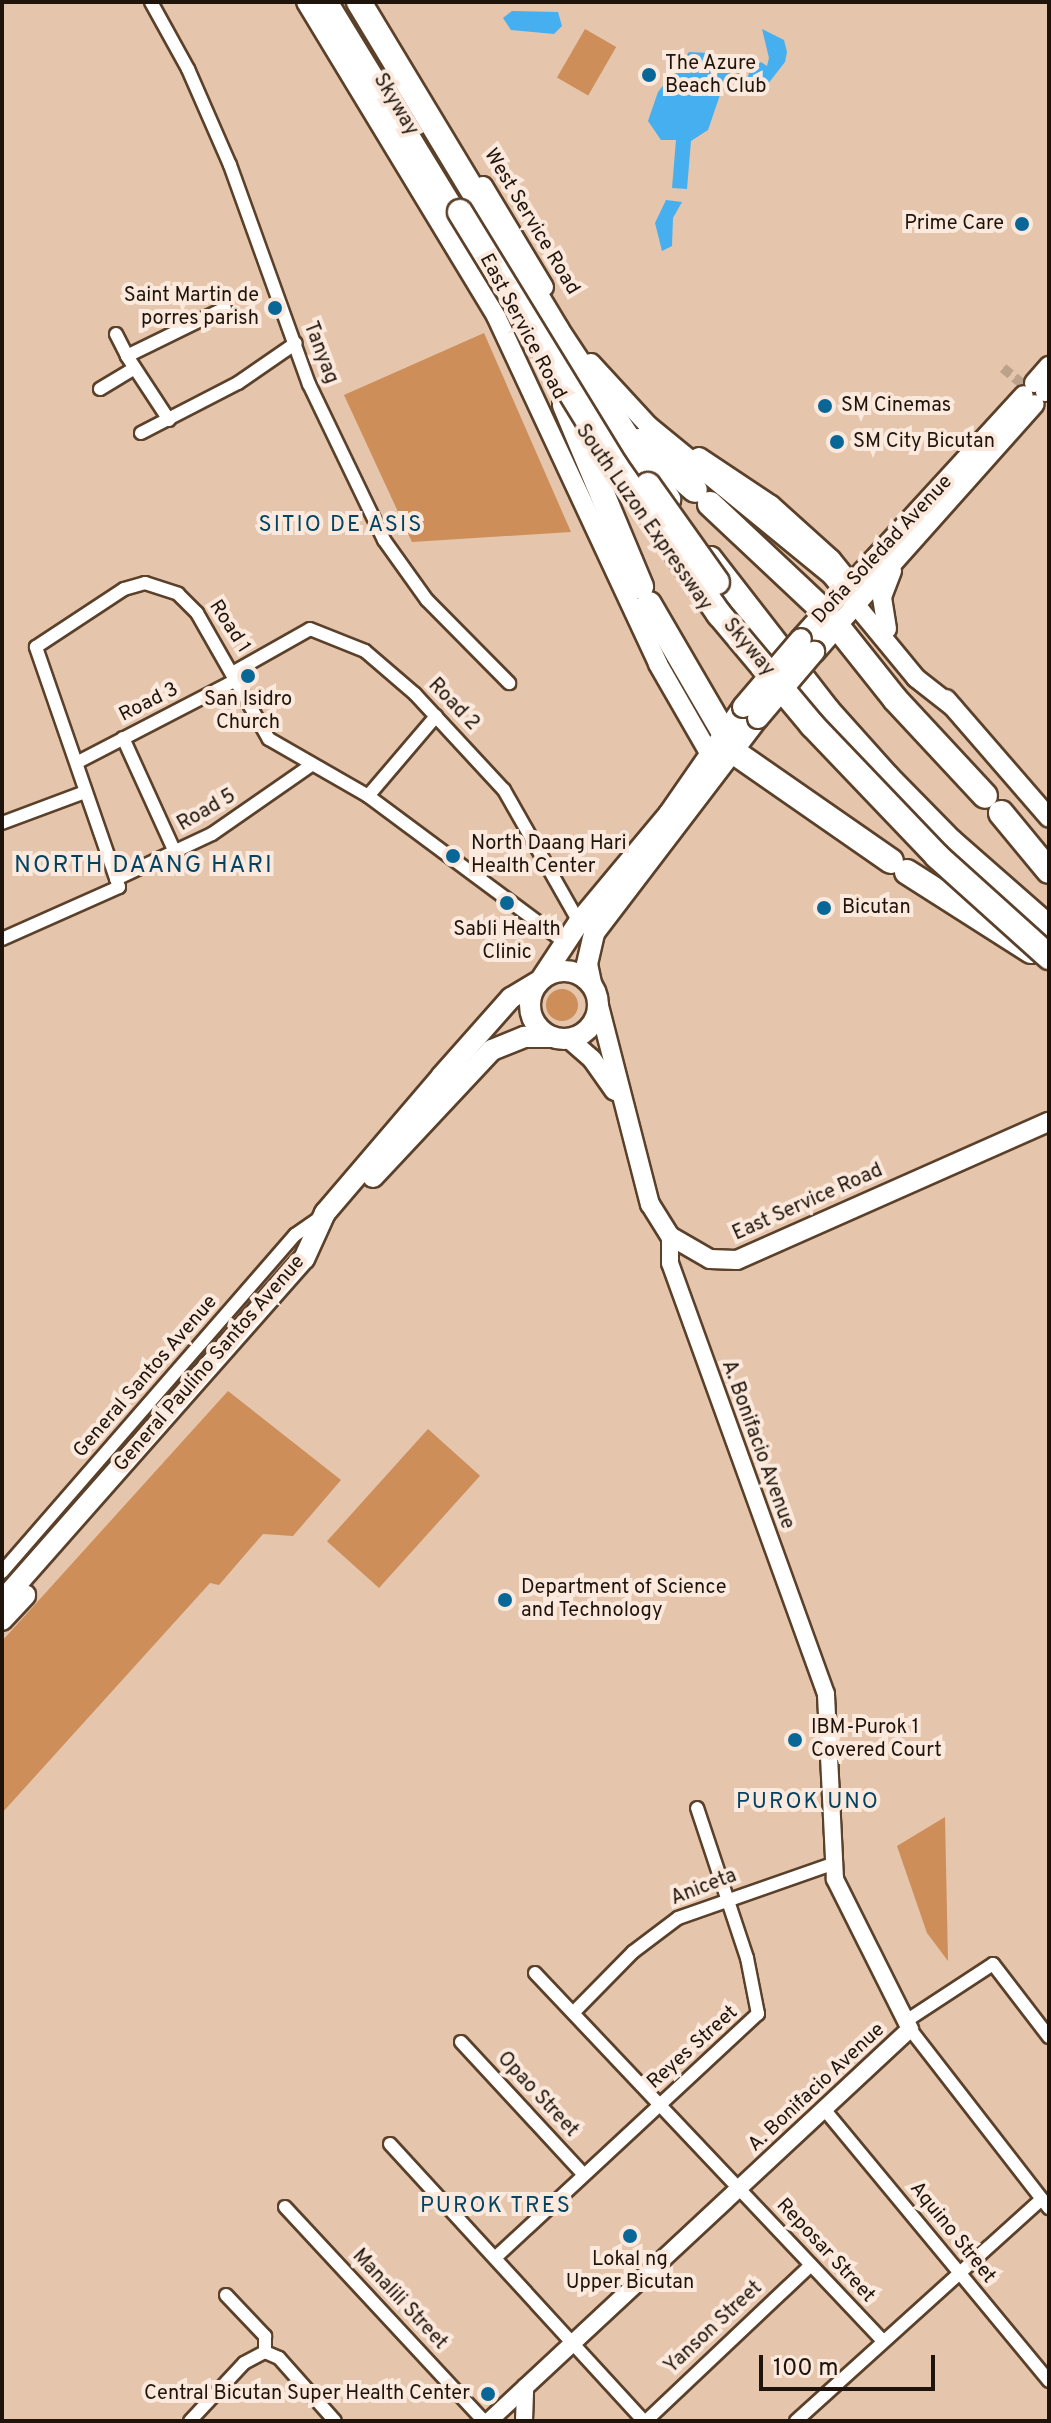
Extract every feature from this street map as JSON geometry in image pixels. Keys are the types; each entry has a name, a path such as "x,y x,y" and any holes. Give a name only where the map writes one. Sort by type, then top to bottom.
{"highway":[{"name":"South Luzon Expressway","path":"325,2 565,405 712,618 807,733 931,861 1044,952"},
{"name":"Skyway","path":"333,2 615,465 719,614 812,725 926,846 1044,952"},
{"name":"Skyway","path":"348,2 612,431 733,604 887,785 1044,952"},
{"name":"South Luzon Expressway","path":"359,2 598,394 738,598 828,711 950,841 1049,928"},
{"path":"598,394 625,429 703,497 831,619 895,699 993,804 1049,871"},
{"path":"565,405 645,595 722,752 899,867 1044,952"}],"main road":[{"name":"East Service Road","path":"306,2 496,316 658,664 722,752"},
{"name":"West Service Road","path":"372,2 582,350 623,401 674,447 710,462 771,505 831,559 852,594 916,678 953,707"},
{"name":"Doña Soledad Avenue","path":"852,594 899,556 1037,392 1049,366"},
{"name":"Doña Soledad Avenue","path":"750,712 852,594 1037,392"},
{"path":"887,629 882,597 899,556"},
{"name":"West Service Road","path":"852,594 887,629 1049,818"},
{"name":"General Paulino Santos Avenue","path":"595,993 587,964 594,933 750,712"},
{"name":"General Paulino Santos Avenue","path":"2,1601 304,1259 325,1213 511,998 540,980 579,922 722,752"},
{"path":"572,971 595,993 592,1025 560,1038 530,1012 540,980 572,971"},
{"name":"East Service Road","path":"595,993 650,1204 670,1236 710,1259 737,1260 1049,1122"},
{"name":"East Service Road","path":"560,1038 592,1059 623,1106"},
{"name":"General Paulino Santos Avenue","path":"2,1620 315,1267 328,1227 478,1062 508,1043 560,1038"}],"street":[{"name":"Tanyag","path":"151,2 188,69 230,165 309,384 384,540 427,600 509,683"},
{"path":"127,356 225,308"},
{"path":"116,334 133,369 169,420"},
{"path":"141,433 169,420 296,343"},
{"path":"100,389 133,369"},
{"name":"Road 1","path":"117,884 85,792 78,762 36,647 124,589 153,583 178,594 197,613 236,676 269,739 310,766 368,796 566,943"},
{"name":"Road 2","path":"236,676 300,632 316,629 365,651 436,716 518,809 579,922"},
{"name":"Road 3","path":"78,762 236,676"},
{"path":"368,796 436,716"},
{"path":"123,738 175,852"},
{"name":"Road 5","path":"2,939 117,884 239,818 310,766"},
{"path":"2,823 85,792"},
{"name":"General Santos Avenue","path":"2,1572 295,1235 325,1213"},
{"name":"A. Bonifacio Avenue","path":"486,2421 824,2109 908,2025 850,1915 832,1864 826,1694 670,1263 670,1236"},
{"name":"Reyes Street","path":"495,2258 758,2014 728,1899 697,1808"},
{"name":"Aniceta","path":"574,2012 666,1925 728,1899 832,1864"},
{"path":"796,2421 958,2272 1045,2204 908,2025 993,1964 1049,2037"},
{"name":"Reposar Street","path":"535,1973 882,2340"},
{"name":"Opao Street","path":"461,2042 584,2175"},
{"name":"Aquino Street","path":"824,2109 1049,2381"},
{"path":"390,2144 570,2344 645,2421"},
{"name":"Manalili Street","path":"285,2207 486,2421"},
{"name":"Yanson Street","path":"645,2421 811,2265"},
{"path":"226,2295 265,2336 265,2352"},
{"path":"190,2421 244,2363 265,2352"},
{"path":"265,2352 279,2358 335,2421"},
{"path":"524,2421 525,2387"}],"shaded area":[{"path":"585,29 616,47 588,95 557,77"},
{"path":"484,333 571,532 412,542 344,395"},
{"path":"562,989 573,994 578,1005 573,1016 562,1021 551,1016 546,1005 551,994"},
{"path":"228,1391 341,1480 293,1536 263,1534 219,1585 210,1583 2,1813 2,1641"},
{"path":"428,1429 480,1476 379,1588 327,1541"},
{"path":"945,1817 948,1961 927,1933 897,1846"}],"water":[{"path":"512,11 558,12 562,26 554,34 511,30 503,18"},
{"path":"762,29 784,40 787,52 785,62 764,89 747,80 750,70 761,62 767,66 769,58"},
{"path":"689,52 710,53 729,72 744,74 744,82 721,92 708,130 691,141 687,189 672,188 676,140 661,140 648,121 658,92"},
{"path":"666,200 682,202 673,218 672,246 662,251 655,223"}],"tunnel":[{"path":"1003,368 1049,406"}],"place":[{"name":"The Azure Beach Club","path":"649,75"},
{"name":"Prime Care","path":"1022,224"},
{"name":"Saint Martin de porres parish","path":"275,308"},
{"name":"SM Cinemas","path":"825,406"},
{"name":"SM City Bicutan","path":"837,442"},
{"name":"San Isidro Church","path":"248,676"},
{"name":"North Daang Hari Health Center","path":"453,856"},
{"name":"Sabli Health Clinic","path":"507,903"},
{"name":"Bicutan","path":"824,908"},
{"name":"Department of Science and Technology","path":"505,1600"},
{"name":"IBM-Purok 1 Covered Court","path":"795,1740"},
{"name":"Lokal ng Upper Bicutan","path":"630,2236"},
{"name":"Central Bicutan Super Health Center","path":"488,2394"}],"district":[{"name":"SITIO DE ASIS","path":"341,526"},
{"name":"NORTH DAANG HARI","path":"144,867"},
{"name":"PUROK UNO","path":"808,1803"},
{"name":"PUROK TRES","path":"496,2207"}]}
